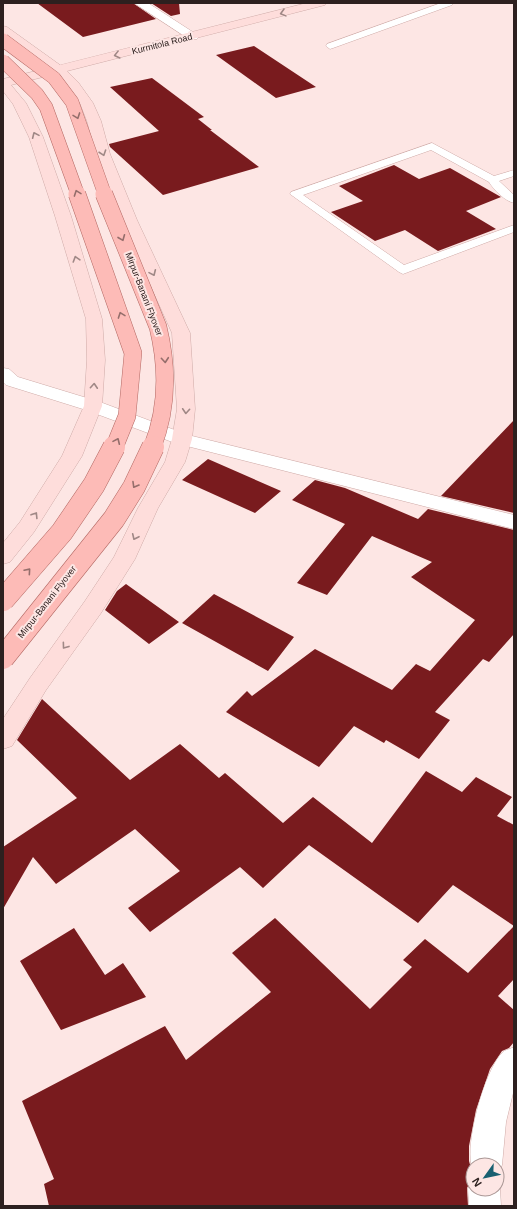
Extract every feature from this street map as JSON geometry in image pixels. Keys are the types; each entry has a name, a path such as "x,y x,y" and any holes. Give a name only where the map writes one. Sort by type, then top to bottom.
{"main road":[{"name":"Kurmitola Road","path":"3,70 280,3"},
{"name":"Kurmitola Road","path":"3,83 321,3"},
{"path":"3,30 58,69 74,85 86,103 94,121 103,154 129,220 181,333 186,409 182,439 175,462 148,508 124,559 93,607 38,684 3,739"},
{"name":"Mirpur-Banani Flyover","path":"3,40 54,78 72,102 104,193 158,327 164,349 166,375 165,399 160,428 142,473 126,501 118,514 3,658"},
{"path":"3,61 37,94 46,107 123,320 132,353 132,376 127,416 117,442 94,485 62,532 3,600"},
{"path":"3,83 19,104 36,137 63,216 94,319 96,360 93,406 72,456 27,528 3,557"}],"street":[{"path":"140,3 193,36"},
{"path":"3,373 12,381 93,406 182,439 514,522"},
{"path":"487,1157 495,1102 502,1079 514,1062"}],"lane":[{"path":"330,46 449,3"},
{"path":"514,200 497,186 493,180 432,146 295,194 403,270 514,228"},
{"path":"493,180 514,173"}],"building":[{"path":"37,3 133,3 156,19 83,37"},
{"path":"151,3 179,3 180,14 171,16"},
{"path":"254,46 316,87 276,98 216,55"},
{"path":"152,78 204,117 198,119 212,130 210,130 259,167 163,195 110,147 109,144 159,131 110,87"},
{"path":"394,165 419,179 450,168 501,197 466,211 496,229 438,251 405,230 375,241 331,212 363,201 339,186"},
{"path":"514,420 514,513 441,496"},
{"path":"208,459 281,491 255,513 182,480"},
{"path":"315,480 345,488 418,519 428,509 514,530 514,634 489,662 483,659 435,712 450,720 419,759 386,740 384,743 354,726 319,767 226,712 247,691 252,696 315,649 392,690 416,664 430,671 475,620 411,577 432,562 372,536 327,595 297,583 345,524 292,500"},
{"path":"126,584 179,622 149,644 105,610 117,591"},
{"path":"214,594 294,637 268,671 182,623"},
{"path":"42,699 130,780 180,744 219,778 225,773 283,823 313,797 372,843 426,771 462,792 476,777 512,797 497,816 514,825 514,926 453,885 418,923 309,845 263,888 240,867 150,932 128,908 180,871 135,829 56,884 33,857 3,909 3,847 77,798 17,740"},
{"path":"275,918 370,1009 412,967 403,960 425,939 468,973 514,926 514,979 498,996 514,1010 514,1042 509,1048 502,1051 490,1069 476,1110 469,1146 469,1157 465,1157 465,1197 468,1197 468,1206 49,1206 44,1184 54,1179 22,1101 165,1026 186,1060 271,992 232,953"},
{"path":"74,928 105,975 123,963 146,997 61,1030 20,961"}]}
